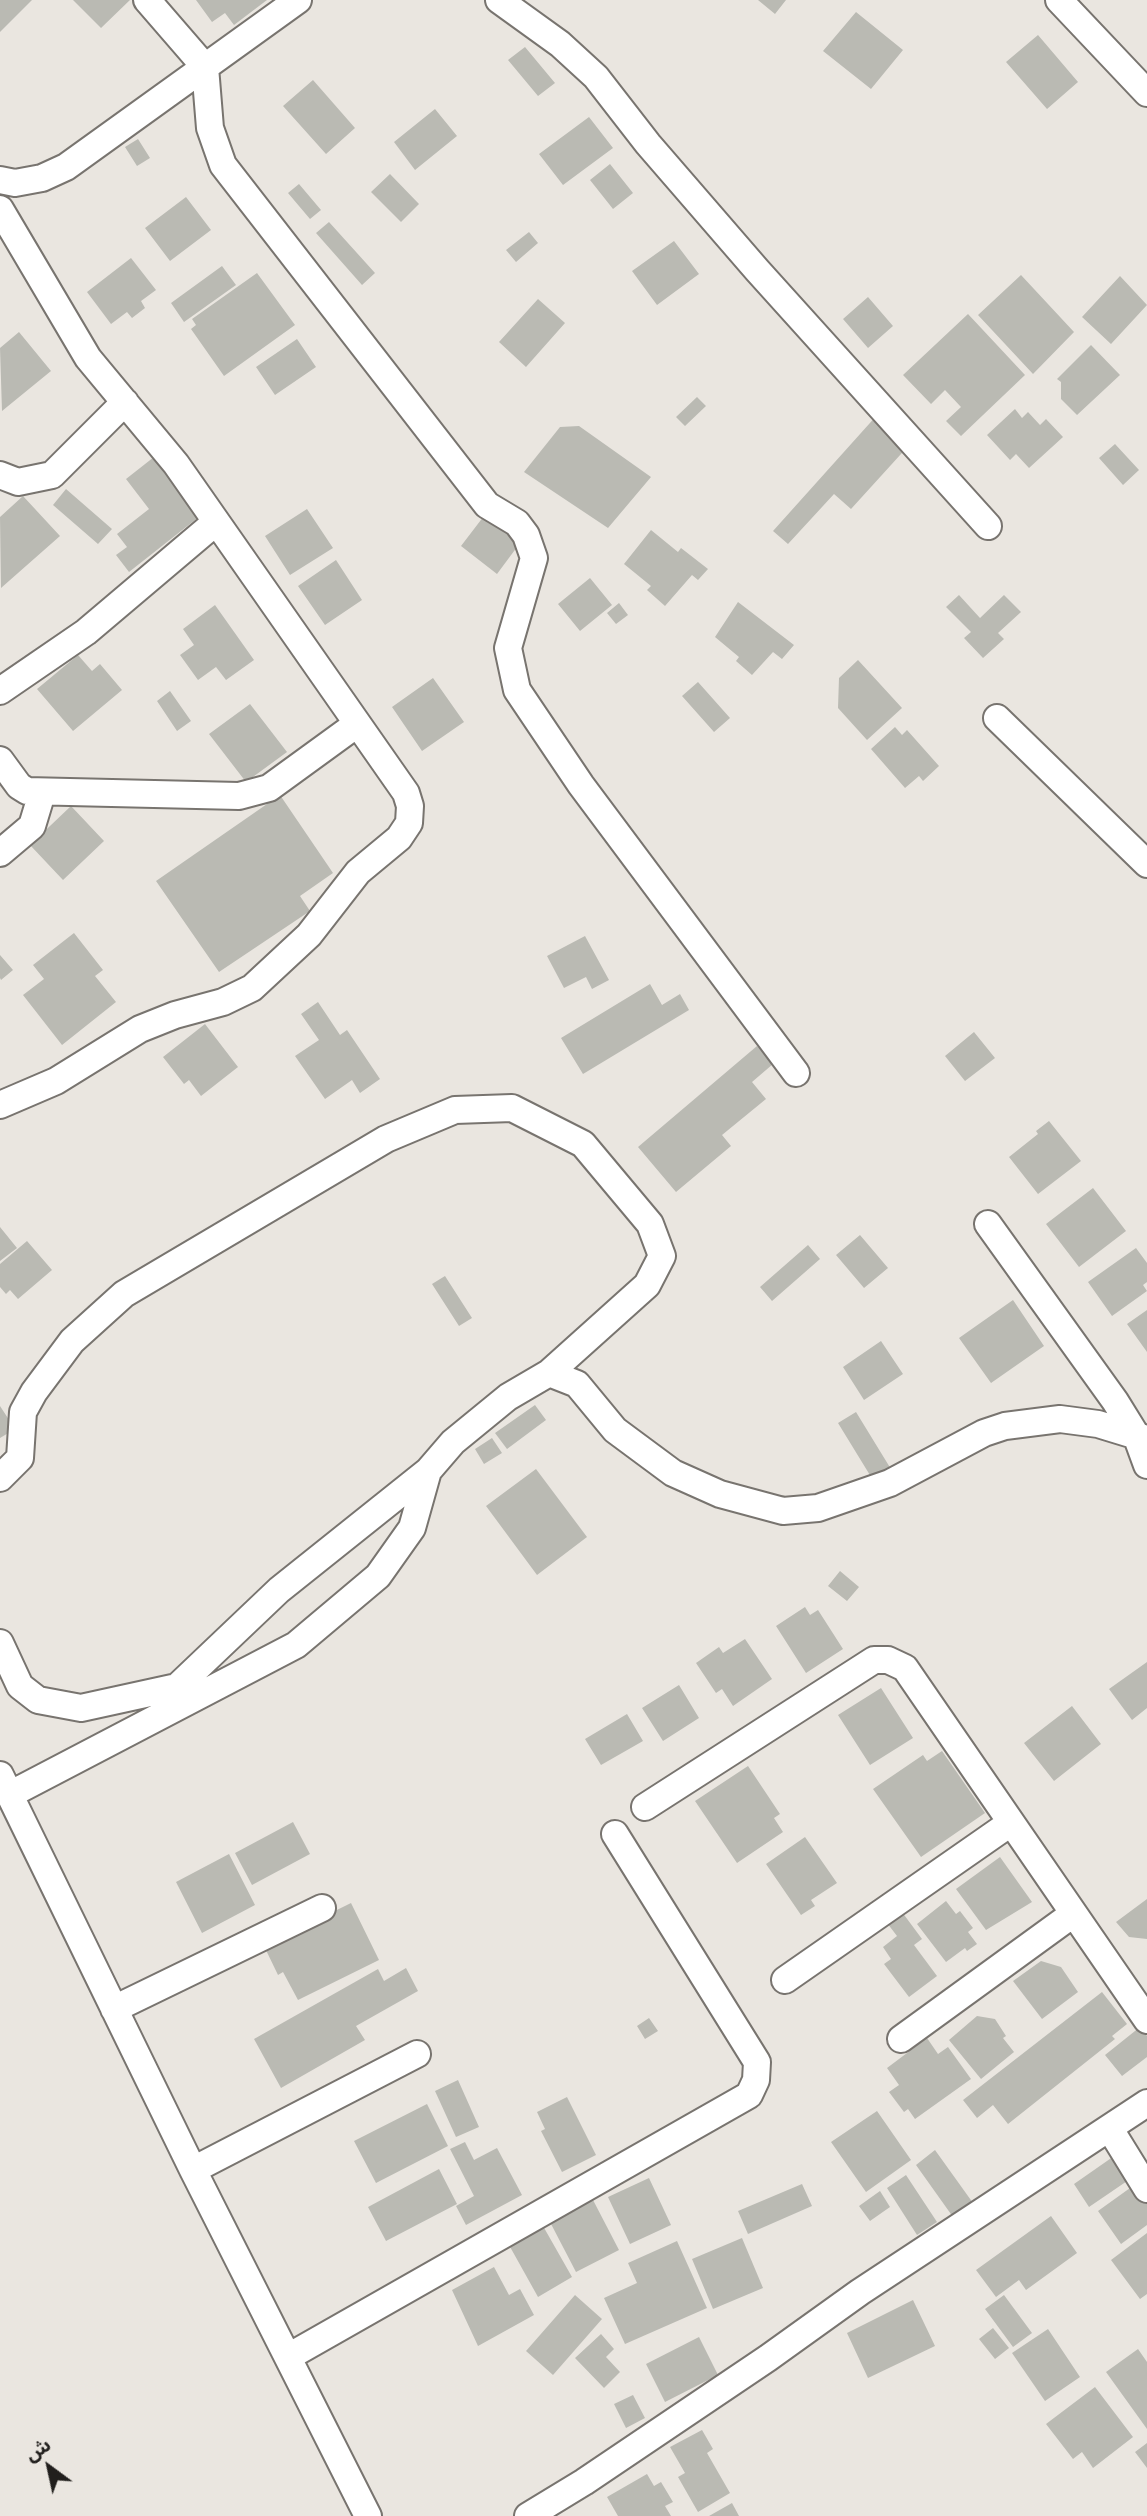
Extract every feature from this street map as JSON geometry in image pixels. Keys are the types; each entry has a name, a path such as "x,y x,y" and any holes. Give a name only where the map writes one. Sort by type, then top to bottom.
{"street":[{"path":"147,0 205,67 210,128 223,165 486,505 516,523 526,535 534,558 508,648 517,690 581,785 796,1073"},
{"path":"0,180 15,183 42,178 66,167 298,0"},
{"path":"499,0 560,44 596,77 648,144 757,270 988,526"},
{"path":"1059,0 1147,93"},
{"path":"0,209 88,358 176,464 406,793 410,806 409,823 398,838 358,872 309,935 252,988 223,1002 175,1015 139,1029 56,1081 0,1105"},
{"path":"0,475 18,482 52,475 125,402"},
{"path":"0,691 86,632 216,522"},
{"path":"997,718 1147,864"},
{"path":"0,760 19,786 42,793 227,796 254,793 269,788 357,724"},
{"path":"0,853 32,826 42,793"},
{"path":"0,1478 20,1458 23,1412 34,1392 72,1341 124,1294 386,1139 455,1110 512,1108 583,1144 650,1224 662,1256 647,1286 549,1373 508,1396 453,1442 428,1471 279,1590 177,1687"},
{"path":"988,1224 1142,1437 1147,1465"},
{"path":"549,1373 578,1384 615,1430 673,1473 720,1494 783,1511 818,1507 890,1483 972,1439 1005,1426 1060,1419 1098,1423 1142,1437"},
{"path":"368,2516 193,2170 5,1785 208,1692 296,1645 378,1576 412,1528 428,1471"},
{"path":"0,1643 20,1686 38,1700 81,1708 177,1687 208,1692"},
{"path":"645,1807 874,1660 888,1660 905,1668 1009,1824 1147,2020"},
{"path":"785,1980 1009,1824"},
{"path":"288,2357 749,2095 757,2080 757,2062 615,1834"},
{"path":"114,2009 322,1908"},
{"path":"901,2039 1073,1914"},
{"path":"193,2170 417,2054"},
{"path":"528,2516 1147,2103"},
{"path":"1110,2129 1147,2189"}],"building":[{"path":"0,0 32,0 0,32"},
{"path":"73,0 130,0 101,28"},
{"path":"196,0 267,0 234,25 225,13 212,22"},
{"path":"758,0 786,0 775,14"},
{"path":"856,12 903,50 871,89 823,51"},
{"path":"1038,35 1078,82 1047,109 1006,62"},
{"path":"525,47 555,83 538,96 508,60"},
{"path":"313,80 355,128 326,154 283,106"},
{"path":"435,109 457,136 415,170 394,142"},
{"path":"589,117 613,148 563,185 539,154"},
{"path":"138,139 150,158 137,166 125,147"},
{"path":"610,164 633,193 613,209 590,180"},
{"path":"390,174 419,204 401,222 371,192"},
{"path":"299,184 321,210 310,219 288,193"},
{"path":"186,197 211,230 170,261 145,228"},
{"path":"329,222 375,273 362,285 316,233"},
{"path":"529,232 538,243 516,262 506,250"},
{"path":"674,241 699,274 657,305 632,271"},
{"path":"131,258 156,290 141,301 145,308 132,318 127,312 111,324 87,292"},
{"path":"222,266 236,285 184,322 171,303"},
{"path":"257,273 295,325 224,376 191,329 196,325 192,319"},
{"path":"1021,275 1074,332 1033,374 978,315"},
{"path":"1120,276 1147,305 1111,344 1082,317"},
{"path":"868,297 893,326 868,348 843,319"},
{"path":"538,299 565,323 526,367 499,342"},
{"path":"968,314 1025,375 961,436 946,421 961,407 945,390 931,404 903,375"},
{"path":"19,332 51,371 2,411 0,348"},
{"path":"297,339 316,367 275,395 256,367"},
{"path":"1091,345 1120,375 1077,415 1061,399 1061,382 1057,379"},
{"path":"697,397 706,406 685,426 676,417"},
{"path":"1015,409 1022,418 1028,412 1040,425 1046,419 1063,437 1029,468 1016,454 1010,460 987,435"},
{"path":"878,414 911,443 851,509 834,494 788,544 773,531"},
{"path":"579,426 651,477 608,528 524,472 560,427"},
{"path":"1115,444 1139,470 1123,485 1099,458"},
{"path":"154,457 200,516 129,572 116,555 127,547 117,534 149,509 126,479"},
{"path":"66,489 112,529 98,544 53,505"},
{"path":"23,496 60,536 1,588 0,517"},
{"path":"307,509 333,548 290,575 265,536"},
{"path":"487,512 523,539 497,574 461,546"},
{"path":"651,530 678,552 681,548 708,569 698,580 692,575 665,606 647,590 651,586 624,564"},
{"path":"336,560 362,600 325,625 298,586"},
{"path":"590,578 612,605 580,631 558,604"},
{"path":"959,595 980,618 1004,595 1021,612 998,633 1004,639 983,658 964,638 971,632 946,607"},
{"path":"738,602 794,645 782,659 773,652 752,675 736,661 739,657 715,637"},
{"path":"619,603 628,615 616,624 607,613"},
{"path":"215,605 254,660 226,680 216,667 198,680 180,655 194,645 183,629"},
{"path":"78,655 92,671 100,664 122,690 73,731 37,689"},
{"path":"858,660 902,708 867,740 838,708 839,678"},
{"path":"433,678 464,722 422,751 392,707"},
{"path":"698,682 730,718 714,732 682,696"},
{"path":"170,691 191,721 177,731 157,701"},
{"path":"250,704 287,752 246,782 209,734"},
{"path":"895,727 902,735 907,730 939,766 923,781 919,776 905,788 871,749"},
{"path":"280,795 333,873 300,896 310,911 219,972 156,881"},
{"path":"71,806 104,841 63,880 30,845"},
{"path":"74,933 103,970 95,976 116,1002 62,1045 23,995 44,979 33,965"},
{"path":"585,936 609,980 592,989 586,977 564,988 547,956"},
{"path":"0,955 13,970 1,980 0,978"},
{"path":"650,984 662,1005 680,994 689,1010 583,1074 561,1038"},
{"path":"318,1002 340,1035 347,1030 380,1079 360,1093 352,1080 325,1099 295,1056 319,1040 301,1014"},
{"path":"205,1024 238,1067 201,1096 189,1080 184,1084 163,1057"},
{"path":"974,1032 995,1058 965,1081 945,1056"},
{"path":"757,1046 773,1064 752,1082 766,1099 722,1135 731,1146 676,1192 638,1147"},
{"path":"1049,1121 1081,1161 1038,1194 1009,1157 1038,1134 1036,1131"},
{"path":"1093,1188 1126,1231 1079,1267 1046,1224"},
{"path":"0,1227 17,1248 0,1261"},
{"path":"860,1235 888,1268 864,1288 836,1255"},
{"path":"27,1241 52,1270 18,1299 10,1290 6,1294 0,1287 0,1264"},
{"path":"808,1245 820,1259 772,1301 760,1287"},
{"path":"1136,1248 1147,1263 1147,1282 1143,1285 1147,1291 1112,1316 1088,1282"},
{"path":"445,1276 472,1318 459,1326 432,1284"},
{"path":"1013,1300 1044,1346 991,1383 959,1338"},
{"path":"1147,1310 1147,1352 1127,1324"},
{"path":"881,1341 903,1374 864,1400 843,1367"},
{"path":"535,1405 546,1420 507,1449 495,1433"},
{"path":"0,1406 15,1429 0,1438"},
{"path":"856,1412 894,1474 876,1485 838,1423"},
{"path":"492,1438 502,1453 484,1464 475,1449"},
{"path":"536,1469 587,1537 537,1575 486,1506"},
{"path":"840,1571 859,1587 847,1601 828,1586"},
{"path":"805,1607 810,1615 818,1610 843,1649 806,1673 776,1626"},
{"path":"745,1639 772,1679 733,1706 722,1689 716,1693 696,1663 719,1647 723,1653"},
{"path":"1147,1662 1147,1708 1132,1720 1109,1689"},
{"path":"679,1685 699,1718 663,1741 642,1708"},
{"path":"881,1688 913,1738 870,1765 838,1715"},
{"path":"1072,1706 1101,1744 1054,1781 1024,1743"},
{"path":"627,1714 643,1741 601,1765 585,1739"},
{"path":"942,1751 985,1813 921,1857 873,1789 923,1755 927,1761"},
{"path":"748,1766 780,1814 774,1818 783,1832 737,1863 695,1801"},
{"path":"293,1822 310,1854 252,1885 235,1853"},
{"path":"805,1837 837,1883 811,1900 815,1906 801,1915 766,1864"},
{"path":"229,1854 255,1905 202,1933 176,1882"},
{"path":"1000,1857 1032,1902 986,1930 956,1889"},
{"path":"1147,1899 1147,1939 1129,1937 1116,1922"},
{"path":"946,1901 956,1914 960,1911 973,1928 968,1932 977,1944 967,1951 965,1948 946,1962 917,1924"},
{"path":"351,1903 379,1960 298,2000 283,1972 278,1975 264,1946"},
{"path":"899,1908 922,1939 914,1945 937,1976 909,1997 884,1964 891,1959 883,1947 897,1936 884,1919"},
{"path":"1041,1961 1061,1967 1078,1992 1042,2019 1013,1981"},
{"path":"406,1968 418,1991 356,2026 365,2040 281,2088 254,2039 378,1969 384,1981"},
{"path":"1102,1992 1127,2024 1112,2036 1115,2039 1008,2124 993,2105 977,2118 963,2100"},
{"path":"977,2016 995,2019 1006,2036 1003,2038 1014,2052 981,2079 949,2040"},
{"path":"649,2018 658,2031 645,2039 637,2026"},
{"path":"1140,2027 1147,2036 1147,2057 1122,2076 1105,2055"},
{"path":"927,2038 938,2054 948,2047 971,2079 915,2119 908,2109 904,2112 889,2092 899,2085 887,2068"},
{"path":"458,2080 479,2127 456,2137 435,2091"},
{"path":"567,2097 596,2155 562,2172 541,2131 545,2129 537,2112"},
{"path":"427,2104 448,2146 376,2183 354,2141"},
{"path":"877,2111 911,2160 866,2192 831,2142"},
{"path":"465,2142 474,2160 497,2148 522,2195 466,2225 456,2206 474,2196 450,2149"},
{"path":"935,2150 973,2203 953,2217 916,2165"},
{"path":"1117,2154 1133,2177 1089,2207 1074,2184"},
{"path":"439,2169 457,2204 386,2241 368,2207"},
{"path":"906,2175 937,2222 917,2235 887,2188"},
{"path":"649,2178 671,2225 630,2244 608,2197"},
{"path":"1137,2183 1147,2197 1147,2225 1121,2244 1098,2211"},
{"path":"802,2184 812,2206 748,2234 738,2211"},
{"path":"880,2191 890,2207 870,2221 859,2206"},
{"path":"593,2200 619,2250 576,2272 550,2222"},
{"path":"1051,2216 1077,2253 1026,2290 1019,2280 996,2297 976,2270"},
{"path":"543,2226 572,2277 538,2297 509,2245"},
{"path":"1147,2233 1147,2294 1140,2299 1111,2260"},
{"path":"742,2238 763,2288 713,2309 692,2259"},
{"path":"677,2241 707,2308 625,2344 604,2298 637,2283 628,2263"},
{"path":"494,2267 509,2295 520,2289 534,2315 478,2346 452,2290"},
{"path":"575,2295 602,2319 553,2375 526,2351"},
{"path":"1004,2295 1032,2333 1013,2347 985,2309"},
{"path":"913,2300 935,2346 868,2378 847,2333"},
{"path":"993,2328 1009,2348 995,2359 979,2339"},
{"path":"1048,2329 1080,2377 1045,2401 1012,2353"},
{"path":"601,2334 614,2349 606,2357 620,2372 604,2388 575,2358"},
{"path":"699,2337 718,2375 665,2402 646,2364"},
{"path":"1138,2349 1147,2362 1147,2429 1106,2372"},
{"path":"1095,2387 1133,2437 1093,2468 1082,2452 1073,2459 1046,2424"},
{"path":"633,2395 645,2418 626,2428 614,2404"},
{"path":"702,2430 713,2449 707,2453 730,2493 698,2512 678,2477 685,2473 670,2447"},
{"path":"1147,2443 1147,2468 1135,2452"},
{"path":"647,2474 654,2486 661,2482 673,2502 665,2506 671,2516 618,2516 607,2497"},
{"path":"732,2503 739,2516 709,2516"}]}
